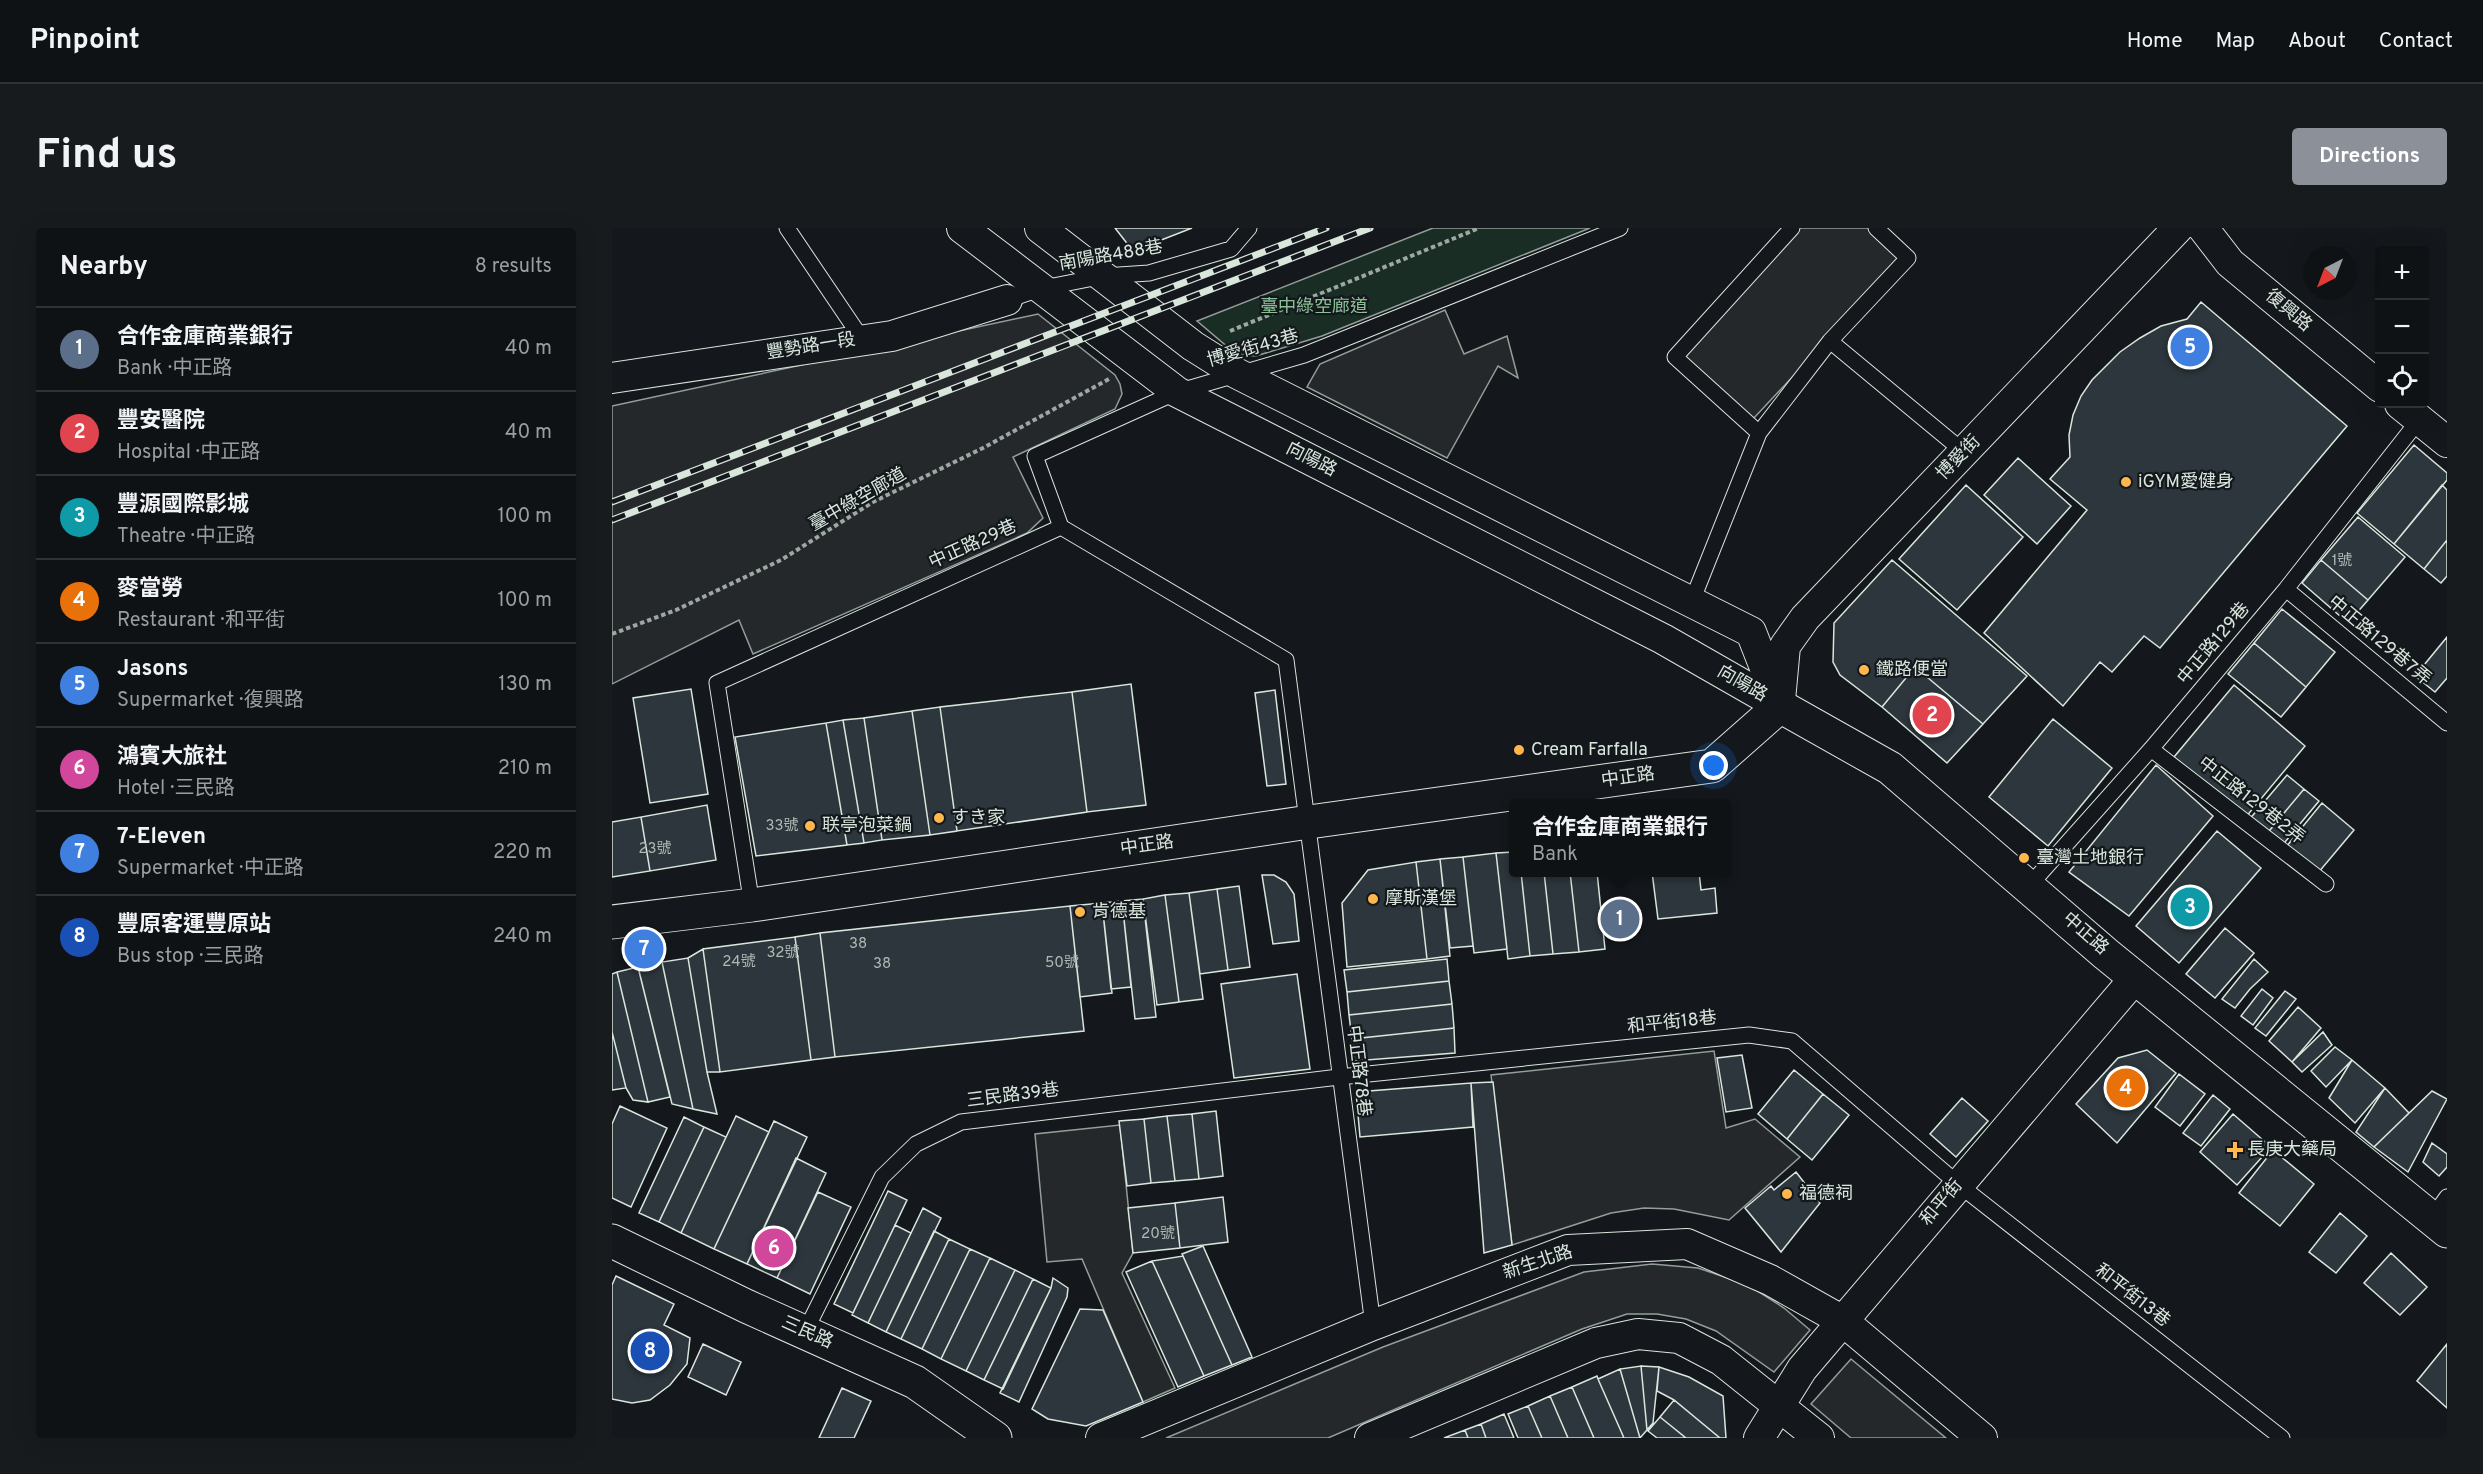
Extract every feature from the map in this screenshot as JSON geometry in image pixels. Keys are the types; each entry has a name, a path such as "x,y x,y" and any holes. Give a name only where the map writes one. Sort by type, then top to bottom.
{"street":[{"name":"向陽路","path":"962,228 1044,288 1177,392 1663,639 1780,706"},
{"name":"向陽路","path":"1040,228 1193,346 1236,373 1751,632 1780,706"},
{"name":"博愛街","path":"1780,706 1785,646 1805,618 2178,228"},
{"name":"復興路","path":"2203,228 2230,263 2375,384"},
{"name":"豐勢路一段","path":"612,378 892,336 1007,300"},
{"path":"2410,412 2447,442"},
{"name":"中正路","path":"612,922 752,905 1309,822 1712,766 1780,706 1890,768 2106,954 2442,1215"},
{"name":"和平街","path":"1759,1438 1802,1369 2136,977"},
{"name":"三民路","path":"612,1241 915,1382 995,1438"},
{"name":"新生北路","path":"1101,1438 1373,1325 1568,1250 1687,1244 1770,1280 1843,1322 1982,1438"},
{"path":"1370,1438 1596,1342 1638,1334 1678,1338 1720,1360 1819,1438"}],"lane":[{"path":"787,228 862,339"},
{"name":"南陽路488巷","path":"1007,300 1044,288 1104,276 1149,273 1231,249 1249,228"},
{"name":"博愛街43巷","path":"1060,527 1035,456 1177,392 1315,351 1620,228"},
{"path":"1759,433 1675,357 1792,228"},
{"path":"1692,601 1759,433 1830,341 1908,258 1876,228"},
{"path":"1830,341 1964,452"},
{"name":"中正路129巷","path":"2029,886 2151,748 2286,589 2410,412"},
{"path":"1060,527 1286,660 1309,822"},
{"name":"中正路29巷","path":"752,905 717,683 1060,527"},
{"name":"中正路129巷7弄","path":"2286,589 2447,723"},
{"name":"中正路129巷2弄","path":"2151,748 2326,884"},
{"name":"中正路78巷","path":"1309,822 1339,1077 1373,1325"},
{"name":"和平街18巷","path":"1339,1077 1749,1035 1792,1041 1958,1184"},
{"name":"三民路39巷","path":"805,1332 882,1178 916,1144 961,1122 1339,1077"},
{"name":"和平街13巷","path":"1958,1184 2282,1438"}],"path":[{"path":"1193,346 1479,228"},
{"name":"臺中綠空廊道","path":"612,634 676,610 781,560 873,502 983,448 1115,375 1141,365"}],"green space":[{"name":"臺中綠空廊道","path":"1433,228 1590,228 1322,336 1256,356 1236,354 1197,321"}],"shaded area":[{"path":"1797,228 1873,228 1904,258 1753,419 1682,354"},
{"path":"1445,310 1464,354 1507,336 1518,378 1498,366 1447,458 1307,387 1320,364"},
{"path":"1038,314 1115,375 1122,394 1115,409 1013,457 1043,518 1027,533 753,654 739,620 612,684 612,406"},
{"path":"1714,1051 1726,1128 1755,1119 1800,1157 1729,1220 1674,1209 1644,1208 1611,1213 1512,1245 1491,1075"},
{"path":"1120,1125 1133,1253 1122,1273 1175,1388 1143,1402 1082,1259 1047,1262 1035,1134"},
{"path":"1652,1264 1698,1268 1748,1285 1784,1308 1810,1330 1774,1372 1716,1331 1686,1319 1657,1314 1627,1314 1582,1329 1328,1438 1166,1438 1383,1347 1584,1272"},
{"path":"1851,1359 1946,1438 1851,1438 1811,1404"}],"building":[{"path":"1115,228 1192,228 1133,251"},
{"path":"2201,302 2347,426 2160,648 2144,636 2112,672 2100,662 2063,706 1984,633 2087,510 2050,479 2070,457 2069,435 2073,415 2081,396 2092,380 2120,352 2161,326 2187,319"},
{"path":"2414,445 2447,473 2447,480 2394,544 2357,513"},
{"path":"2018,458 2071,506 2037,544 1984,495"},
{"path":"1966,485 2023,537 1957,610 1899,559"},
{"path":"2442,485 2447,490 2447,540 2424,569 2394,544"},
{"path":"2358,517 2405,557 2368,600 2321,560"},
{"path":"2447,540 2447,576 2441,583 2424,569"},
{"path":"1892,560 2027,676 1983,724 1915,667 1882,707 1840,675 1833,662 1834,623"},
{"path":"2321,560 2368,600 2348,623 2302,583"},
{"path":"2282,609 2335,652 2306,687 2254,643"},
{"path":"2447,637 2447,678 2435,692 2415,676"},
{"path":"2254,643 2306,687 2281,717 2228,674"},
{"path":"1915,667 1983,724 1947,763 1882,707"},
{"path":"1131,684 1146,805 1087,812 1072,692"},
{"path":"2234,685 2305,746 2245,818 2174,757"},
{"path":"691,689 708,794 650,803 633,698"},
{"path":"1275,690 1286,784 1267,786 1255,693"},
{"path":"1072,692 1087,812 957,831 940,707"},
{"path":"940,707 957,831 930,835 912,711"},
{"path":"912,711 930,835 882,840 864,718"},
{"path":"864,718 882,840 864,843 843,720"},
{"path":"2053,719 2112,768 2048,846 1989,797"},
{"path":"843,720 864,843 847,845 826,723"},
{"path":"826,723 847,845 756,856 735,737"},
{"path":"2156,765 2213,816 2129,916 2069,872"},
{"path":"2287,775 2304,789 2265,836 2248,821"},
{"path":"2304,789 2319,801 2280,848 2265,836"},
{"path":"2322,803 2354,830 2318,873 2286,847"},
{"path":"707,805 716,860 650,871 641,817"},
{"path":"641,817 650,871 612,877 612,822"},
{"path":"2217,831 2261,868 2179,963 2136,926"},
{"path":"1509,852 1509,877 1522,877 1530,956 1508,959 1496,853"},
{"path":"1496,853 1507,949 1474,953 1463,857"},
{"path":"1463,857 1473,946 1450,948 1440,859"},
{"path":"1440,859 1450,956 1427,959 1416,862"},
{"path":"1416,862 1427,959 1347,967 1342,903 1368,870"},
{"path":"1262,875 1274,875 1286,882 1294,894 1299,941 1273,944"},
{"path":"1522,877 1545,877 1553,954 1530,956"},
{"path":"1545,877 1571,877 1579,952 1553,954"},
{"path":"1571,877 1598,877 1605,949 1579,952"},
{"path":"1653,877 1700,877 1701,890 1715,888 1717,913 1658,919"},
{"path":"1239,886 1250,967 1228,970 1217,889"},
{"path":"1217,889 1228,970 1200,974 1189,893"},
{"path":"1189,893 1203,999 1179,1002 1165,895"},
{"path":"1165,895 1179,1002 1157,1005 1143,899"},
{"path":"1143,899 1156,1017 1135,1019 1122,901"},
{"path":"1122,901 1131,987 1111,989 1102,903"},
{"path":"1102,903 1112,993 1080,997 1070,906"},
{"path":"1070,906 1084,1031 835,1057 820,933"},
{"path":"2225,928 2254,953 2215,998 2186,974"},
{"path":"820,933 835,1057 811,1060 795,937"},
{"path":"795,937 811,1060 720,1072 703,949"},
{"path":"703,949 720,1072 707,1072 688,958"},
{"path":"688,958 707,1072 717,1114 693,1109 662,962"},
{"path":"1447,959 1449,981 1347,992 1344,970"},
{"path":"2254,959 2268,972 2235,1008 2222,999"},
{"path":"662,962 693,1109 672,1104 638,967"},
{"path":"638,967 670,1097 648,1102 617,972"},
{"path":"617,972 648,1102 633,1100 626,1088 612,1032 612,974"},
{"path":"1297,974 1310,1069 1234,1078 1221,984"},
{"path":"1449,981 1452,1004 1349,1015 1347,992"},
{"path":"2262,989 2273,998 2253,1025 2241,1016"},
{"path":"2285,991 2296,999 2266,1036 2255,1028"},
{"path":"1452,1004 1454,1028 1352,1039 1349,1015"},
{"path":"2298,1007 2321,1028 2292,1062 2269,1041"},
{"path":"1454,1028 1455,1053 1354,1061 1352,1039"},
{"path":"612,1032 626,1088 612,1090"},
{"path":"2323,1032 2332,1045 2302,1072 2292,1062"},
{"path":"2335,1047 2352,1060 2326,1087 2311,1071"},
{"path":"2147,1050 2176,1073 2117,1143 2076,1104 2118,1058"},
{"path":"1742,1055 1752,1108 1726,1112 1717,1058"},
{"path":"2352,1060 2385,1088 2355,1123 2329,1098"},
{"path":"1794,1070 1823,1094 1787,1139 1758,1114"},
{"path":"2179,1074 2205,1094 2180,1126 2155,1107"},
{"path":"1493,1082 1512,1245 1484,1253 1471,1083"},
{"path":"1471,1083 1473,1127 1360,1137 1356,1092"},
{"path":"2385,1088 2409,1113 2374,1147 2356,1132"},
{"path":"2432,1091 2447,1099 2408,1172 2374,1147"},
{"path":"1823,1094 1849,1115 1812,1160 1787,1139"},
{"path":"2213,1095 2230,1109 2201,1146 2183,1133"},
{"path":"1962,1098 1988,1121 1956,1157 1930,1134"},
{"path":"620,1106 667,1128 631,1207 612,1198 612,1124"},
{"path":"1216,1111 1223,1176 1199,1179 1192,1114"},
{"path":"1192,1114 1199,1179 1175,1181 1167,1116"},
{"name":"長庚大藥局","path":"2233,1114 2271,1147 2237,1185 2200,1152"},
{"path":"736,1116 769,1132 714,1249 681,1233"},
{"path":"1167,1116 1175,1181 1151,1183 1144,1119"},
{"path":"684,1117 704,1127 659,1222 639,1213"},
{"path":"1144,1119 1151,1183 1127,1186 1119,1121"},
{"path":"774,1121 807,1137 747,1264 714,1249"},
{"path":"704,1127 726,1137 681,1233 659,1222"},
{"path":"2432,1143 2447,1154 2447,1167 2439,1176 2423,1162"},
{"path":"2273,1150 2314,1184 2280,1226 2239,1193"},
{"path":"796,1158 826,1173 777,1278 747,1264"},
{"path":"1796,1172 1820,1203 1781,1252 1745,1208 1771,1186 1774,1190"},
{"path":"888,1191 907,1200 853,1313 834,1304"},
{"path":"818,1192 851,1207 810,1294 777,1278"},
{"path":"1223,1197 1228,1242 1180,1248 1175,1203"},
{"path":"1175,1203 1180,1248 1133,1253 1128,1208"},
{"path":"923,1208 941,1218 886,1332 868,1323"},
{"path":"2340,1213 2367,1236 2336,1273 2309,1252"},
{"path":"895,1225 911,1233 868,1323 852,1315"},
{"path":"934,1231 949,1239 901,1339 886,1332"},
{"path":"949,1239 970,1249 922,1349 901,1339"},
{"path":"1203,1246 1252,1357 1232,1365 1182,1254"},
{"path":"970,1249 990,1258 941,1359 922,1349"},
{"path":"2391,1253 2427,1287 2400,1315 2364,1283"},
{"path":"1183,1256 1232,1365 1204,1376 1152,1261"},
{"path":"990,1258 1015,1270 966,1371 941,1359"},
{"path":"1152,1261 1204,1376 1178,1387 1126,1272"},
{"path":"1015,1270 1033,1279 984,1380 966,1371"},
{"path":"616,1276 674,1304 664,1325 690,1338 687,1364 670,1385 650,1400 632,1403 612,1399 612,1285"},
{"path":"1053,1278 1068,1288 1067,1297 1019,1402 1000,1393 1051,1288"},
{"path":"1033,1279 1051,1288 1003,1389 984,1380"},
{"path":"1080,1309 1103,1310 1143,1402 1086,1426 1048,1419 1032,1409"},
{"path":"703,1344 741,1362 726,1395 688,1377"},
{"path":"2447,1344 2447,1408 2417,1381"},
{"path":"1641,1366 1647,1430 1640,1438 1620,1369"},
{"path":"1641,1366 1659,1367 1653,1423 1647,1430"},
{"path":"1659,1367 1689,1377 1723,1396 1726,1438 1720,1438 1674,1400 1657,1391"},
{"path":"1620,1369 1640,1438 1624,1438 1598,1379"},
{"path":"1597,1376 1624,1438 1594,1438 1572,1387"},
{"path":"1572,1387 1594,1438 1568,1438 1550,1396"},
{"path":"842,1388 871,1401 854,1438 819,1438"},
{"path":"1550,1396 1568,1438 1542,1438 1528,1406"},
{"path":"1674,1400 1720,1438 1686,1438 1660,1417"},
{"path":"1528,1406 1542,1438 1518,1438 1508,1414"},
{"path":"1504,1414 1514,1438 1486,1438 1481,1424"},
{"path":"1660,1417 1686,1438 1657,1438 1648,1431"},
{"path":"1481,1424 1486,1438 1468,1438 1465,1430"},
{"path":"1465,1430 1468,1438 1444,1438"}],"railway":[{"path":"612,502 1326,228"},
{"path":"612,520 1370,228"}],"place":[{"name":"Jasons","path":"2190,347"},
{"name":"iGYM愛健身","path":"2126,482"},
{"name":"鐵路便當","path":"1864,670"},
{"name":"豐安醫院","path":"1932,715"},
{"name":"Cream Farfalla","path":"1519,750"},
{"name":"すき家","path":"939,818"},
{"name":"联亭泡菜鍋","path":"810,826"},
{"name":"臺灣土地銀行","path":"2024,858"},
{"name":"摩斯漢堡","path":"1373,899"},
{"name":"豐源國際影城","path":"2190,907"},
{"name":"肯德基","path":"1080,912"},
{"name":"合作金庫商業銀行","path":"1620,919"},
{"name":"7-Eleven","path":"644,949"},
{"name":"麥當勞","path":"2126,1088"},
{"name":"長庚大藥局","path":"2235,1150"},
{"name":"福德祠","path":"1787,1194"},
{"name":"鴻賓大旅社","path":"774,1248"},
{"name":"豐原客運豐原站","path":"650,1351"}]}
